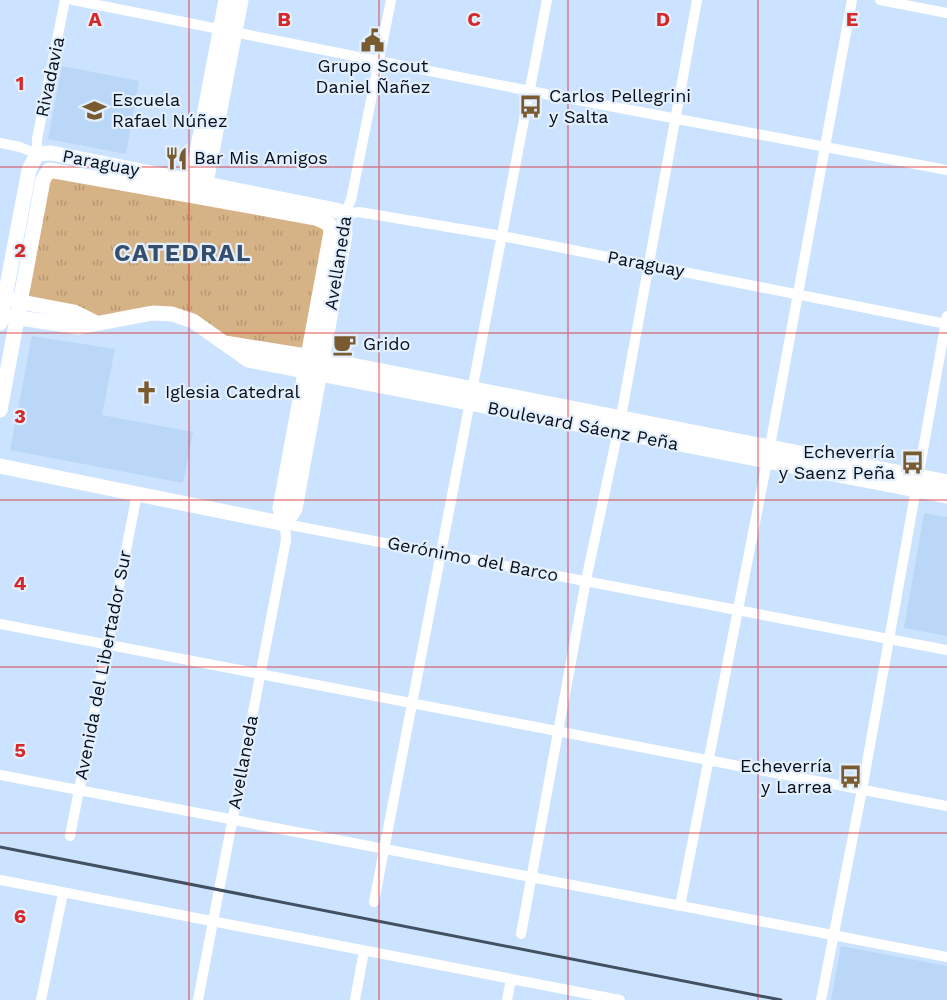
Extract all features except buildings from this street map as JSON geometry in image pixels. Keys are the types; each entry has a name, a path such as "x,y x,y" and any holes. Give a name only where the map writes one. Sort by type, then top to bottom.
{"main road":[{"path":"226,0 228,31"},
{"path":"198,188 228,31 241,0"},
{"name":"Paraguay","path":"37,154 51,153 198,188 316,218 329,224"},
{"path":"37,154 49,170"},
{"name":"Rivadavia","path":"0,410 18,319 9,300 28,170 37,154"},
{"name":"Paraguay","path":"49,170 198,188 336,210 344,214"},
{"name":"Rivadavia","path":"1,319 9,300 43,180 49,170"},
{"path":"329,224 344,214"},
{"name":"Avellaneda","path":"314,358 345,234 344,214"},
{"name":"Avellaneda","path":"285,524 280,508 314,358 331,232 329,224"},
{"path":"9,300 74,312 94,322"},
{"name":"Boulevard Sáenz Peña","path":"1,319 79,327 94,322 152,313 172,314 193,321 248,360 311,374 471,397 768,453 918,483 947,496"},
{"name":"Boulevard Sáenz Peña","path":"224,343 314,358 471,397"},
{"name":"Gerónimo del Barco","path":"0,466 285,524"},
{"name":"Boulevard Sáenz Peña","path":"918,483 947,482"}],"street":[{"name":"Rivadavia","path":"37,154 37,138 65,0"},
{"path":"73,0 530,91 947,170"},
{"name":"Avellaneda","path":"344,214 351,200 392,0"},
{"path":"374,902 547,0"},
{"path":"521,934 586,580 620,425 697,0"},
{"path":"680,906 768,453 852,0"},
{"path":"880,0 947,13"},
{"name":"Paraguay","path":"0,143 20,147 37,154"},
{"name":"Paraguay","path":"344,214 359,212 502,236 797,296 946,321"},
{"path":"821,1000 890,638 946,321"},
{"name":"Avenida del Libertador Sur","path":"70,836 137,494"},
{"name":"Avellaneda","path":"198,1000 286,540 285,524"},
{"name":"Gerónimo del Barco","path":"285,524 947,650"},
{"path":"0,624 947,806"},
{"path":"0,775 947,957"},
{"path":"0,880 620,1000"},
{"path":"41,1000 63,892"},
{"path":"355,1000 364,951"},
{"path":"507,1000 511,979"}],"shaded area":[{"name":"Escuela Rafael Núñez","path":"62,66 139,81 126,154 48,139"},
{"path":"32,336 115,349 102,415 193,432 183,483 10,450"},
{"path":"924,513 947,517 947,636 904,628"},
{"path":"841,946 947,966 947,1000 831,1000"}],"green space":[{"path":"46,173 329,224 306,356 247,346 183,317 94,322 20,302"}],"railway":[{"path":"0,847 781,1000"}],"place":[{"name":"Grupo Scout Daniel Ñañez","path":"373,40"},
{"name":"Carlos Pellegrini y Salta","path":"531,106"},
{"name":"Escuela Rafael Núñez","path":"94,110"},
{"name":"Bar Mis Amigos","path":"176,158"},
{"name":"Grido","path":"345,344"},
{"name":"Iglesia Catedral","path":"147,392"},
{"name":"Echeverría y Saenz Peña","path":"913,462"},
{"name":"Echeverría y Larrea","path":"850,776"}],"district":[{"name":"CATEDRAL","path":"183,253"}]}
